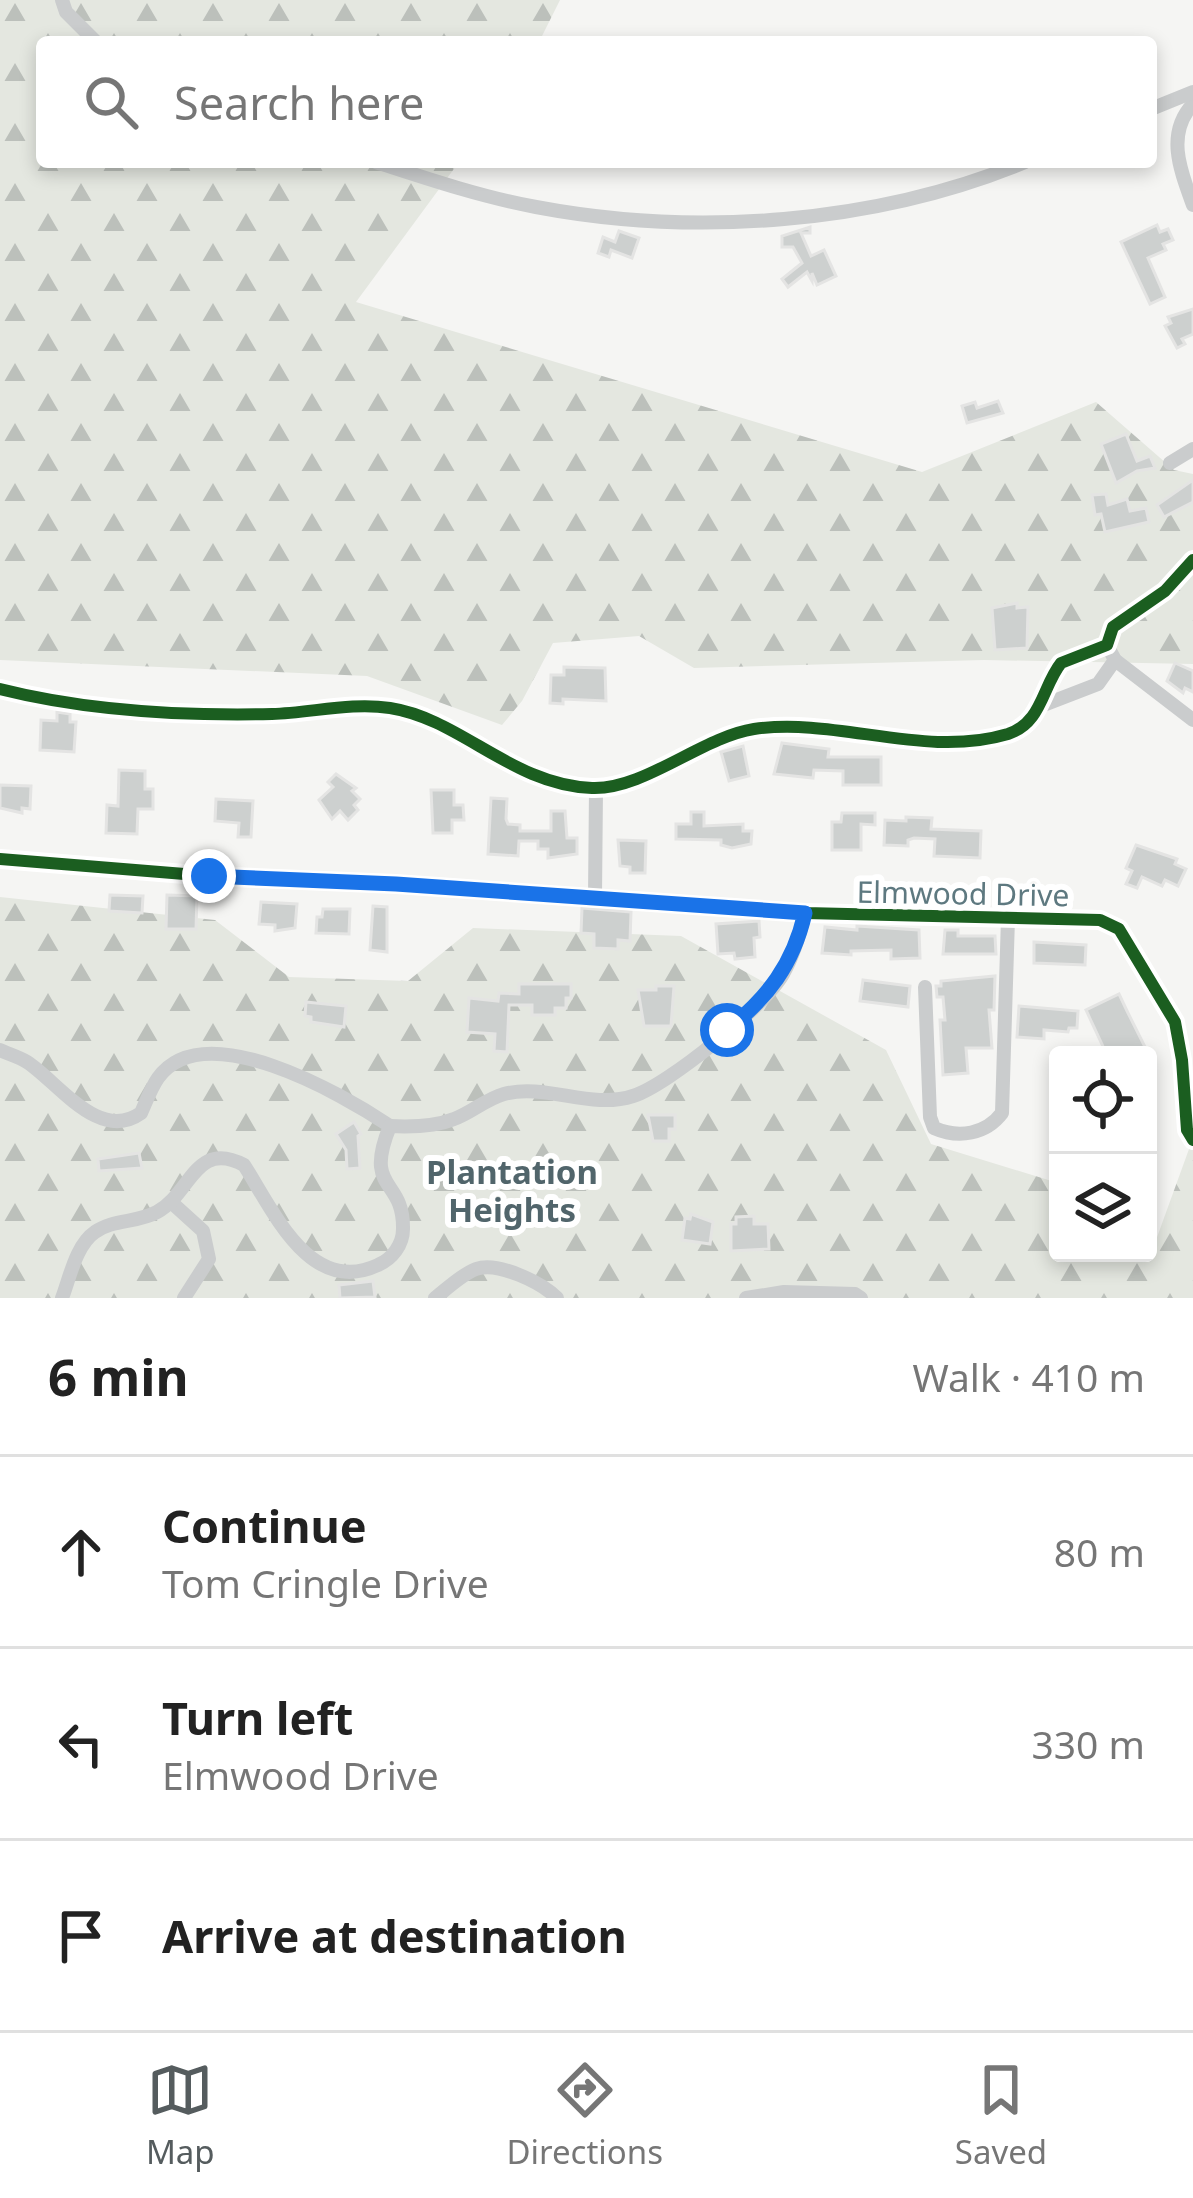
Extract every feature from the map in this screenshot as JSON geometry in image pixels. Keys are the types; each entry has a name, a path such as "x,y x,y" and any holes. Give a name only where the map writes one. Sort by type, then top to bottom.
{"street":[{"path":"62,0 65,12 90,36"},
{"path":"1157,107 1193,92"},
{"path":"1193,104 1185,113 1176,144 1193,205"},
{"path":"397,168 534,207 625,220 753,221 908,202 1007,168"},
{"path":"1170,464 1193,449"},
{"path":"1193,560 1165,591 1113,627 1107,645 1115,660 1193,720"},
{"path":"1041,706 1060,663 1107,645"},
{"path":"0,689 117,708 238,715 388,707 414,714 523,771 596,789 751,730 800,727 902,740 959,741 1012,733 1041,706 1098,684 1115,660"},
{"path":"595,896 596,789"},
{"name":"Elmwood Drive","path":"0,859 805,913 1100,920 1119,928 1175,1022 1183,1060 1187,1130 1193,1140"},
{"path":"0,1050 27,1062 64,1096 100,1117 121,1121 141,1112 158,1077 175,1064 216,1052 241,1056 314,1084 389,1126 451,1121 502,1094 536,1091 601,1100 633,1096 672,1075 755,1008 781,977 799,940 805,913"},
{"path":"925,987 934,1128 946,1133 984,1130 1002,1113 1008,918"},
{"path":"62,1298 83,1244 95,1232 140,1219 172,1202 197,1167 219,1158 244,1165 298,1247 312,1260 348,1272 386,1261 403,1236 400,1208 379,1170 378,1156 389,1126"},
{"path":"172,1202 203,1231 209,1259 184,1298"},
{"path":"435,1298 473,1269 485,1268 541,1282 557,1298"},
{"path":"746,1298 784,1292 861,1298"}],"green space":[{"path":"0,0 560,0 542,36 36,36 36,168 455,168 356,302 922,472 1096,402 1174,470 1193,474 1193,664 984,660 694,668 639,636 553,643 522,701 502,725 367,676 0,660"},
{"path":"0,897 215,920 289,977 408,981 473,928 681,936 886,1050 931,1144 1049,1180 1049,1262 1157,1262 1157,1237 1193,1138 1193,1298 0,1298"}],"building":[{"path":"1157,225 1160,232 1168,229 1173,240 1163,244 1166,250 1148,258 1165,297 1150,304 1121,242"},
{"path":"810,227 810,233 801,233 811,256 824,250 836,276 817,285 807,272 788,287 782,279 802,263 793,247 782,247 782,236"},
{"path":"619,231 639,238 632,258 611,250 609,257 598,253 603,237 615,242"},
{"path":"1193,309 1193,334 1177,348 1165,326 1171,323 1168,317"},
{"path":"998,401 1003,413 967,423 962,406 975,402 977,408"},
{"path":"1126,434 1137,461 1150,456 1155,468 1137,471 1116,483 1101,444"},
{"path":"1193,480 1193,502 1164,517 1157,505"},
{"path":"1106,494 1108,505 1127,499 1130,511 1146,508 1149,522 1105,532 1101,514 1095,515 1092,495"},
{"path":"1017,603 1017,608 1028,607 1027,648 995,650 992,608"},
{"path":"1175,663 1193,671 1193,692 1185,688 1183,693 1167,681"},
{"path":"564,667 605,668 606,701 550,703 551,675 564,675"},
{"path":"57,712 70,714 70,722 76,722 74,752 40,750 41,720 57,721"},
{"path":"782,743 829,749 828,757 881,757 881,785 843,785 843,771 814,770 813,778 774,774"},
{"path":"743,746 749,776 729,781 721,752"},
{"path":"119,770 145,771 145,789 153,789 153,809 138,809 137,834 106,833 107,805 118,806"},
{"path":"336,774 356,788 352,791 360,799 354,805 358,810 348,820 340,811 332,819 319,800 333,787 328,782"},
{"path":"0,785 31,786 30,809 22,808 22,813 0,808"},
{"path":"431,790 454,790 454,805 463,805 464,820 452,820 452,833 433,833"},
{"path":"491,798 507,799 508,824 520,825 520,831 551,831 551,811 565,811 567,838 577,838 577,854 548,858 548,849 538,849 538,841 519,841 518,856 488,854"},
{"path":"216,799 253,801 251,837 238,837 239,823 215,821"},
{"path":"691,812 704,812 704,826 743,824 743,831 752,831 751,844 732,848 721,845 721,840 676,839 676,824 691,824"},
{"path":"842,813 875,813 875,825 861,824 861,850 832,850 832,822 841,822"},
{"path":"906,817 932,818 931,829 981,831 980,858 934,856 935,839 914,838 908,846 884,845 885,820 906,821"},
{"path":"618,840 646,841 645,873 630,873 630,867 620,866"},
{"path":"1136,845 1177,859 1175,864 1186,869 1178,886 1165,880 1162,886 1142,877 1137,888 1126,884 1132,871 1126,868"},
{"path":"110,895 143,896 142,913 109,911"},
{"path":"167,895 197,896 196,929 166,929"},
{"path":"261,902 297,904 295,928 275,931 275,925 259,924"},
{"path":"373,906 387,907 387,952 370,950"},
{"path":"582,908 631,912 630,941 618,940 618,949 594,948 594,934 581,933"},
{"path":"323,909 350,909 349,934 316,933"},
{"path":"759,921 755,957 735,959 734,953 718,954 716,924"},
{"path":"857,926 919,930 920,958 891,959 891,950 822,953 825,927 857,930"},
{"path":"945,930 958,930 958,936 995,936 996,954 943,954"},
{"path":"1034,942 1086,945 1085,965 1034,963"},
{"path":"995,976 994,1010 989,1010 992,1048 966,1048 968,1073 943,1075 940,1020 945,1020 943,997 937,997 936,986 941,981"},
{"path":"863,980 910,986 908,1007 860,1001"},
{"path":"519,984 571,984 571,998 566,998 566,1008 555,1008 555,1015 532,1015 532,1005 509,1005 507,1052 494,1051 495,1034 467,1032 469,998 498,1001 499,993 519,994"},
{"path":"656,986 674,986 671,1026 644,1026 638,990 656,990"},
{"path":"1119,994 1145,1046 1103,1046 1086,1010"},
{"path":"306,1002 346,1006 344,1027 311,1022 305,1016"},
{"path":"1019,1006 1078,1011 1077,1028 1044,1030 1044,1039 1017,1037"},
{"path":"648,1115 675,1115 669,1141 653,1141"},
{"path":"354,1122 361,1134 360,1168 347,1169 346,1150 336,1134"},
{"path":"139,1153 142,1168 99,1171 98,1159"},
{"path":"691,1214 713,1222 710,1244 682,1240 685,1218 690,1219"},
{"path":"754,1216 754,1224 768,1224 769,1249 731,1251 731,1224 736,1224 736,1217"},
{"path":"373,1281 375,1297 340,1298 339,1285"}],"cycle path":[{"path":"0,689 101,707 169,713 390,708 440,725 537,776 592,788 612,786 754,729 817,728 945,742 1008,734 1035,713 1061,663 1107,645 1113,627 1165,591 1193,560"},
{"path":"0,859 805,913 1100,920 1119,929 1175,1022 1187,1130 1193,1140"}],"district":[{"name":"Plantation Heights","path":"512,1190"}],"route":[{"path":"209,876 595,896 805,913 799,940 781,977 755,1008 727,1030"}]}
